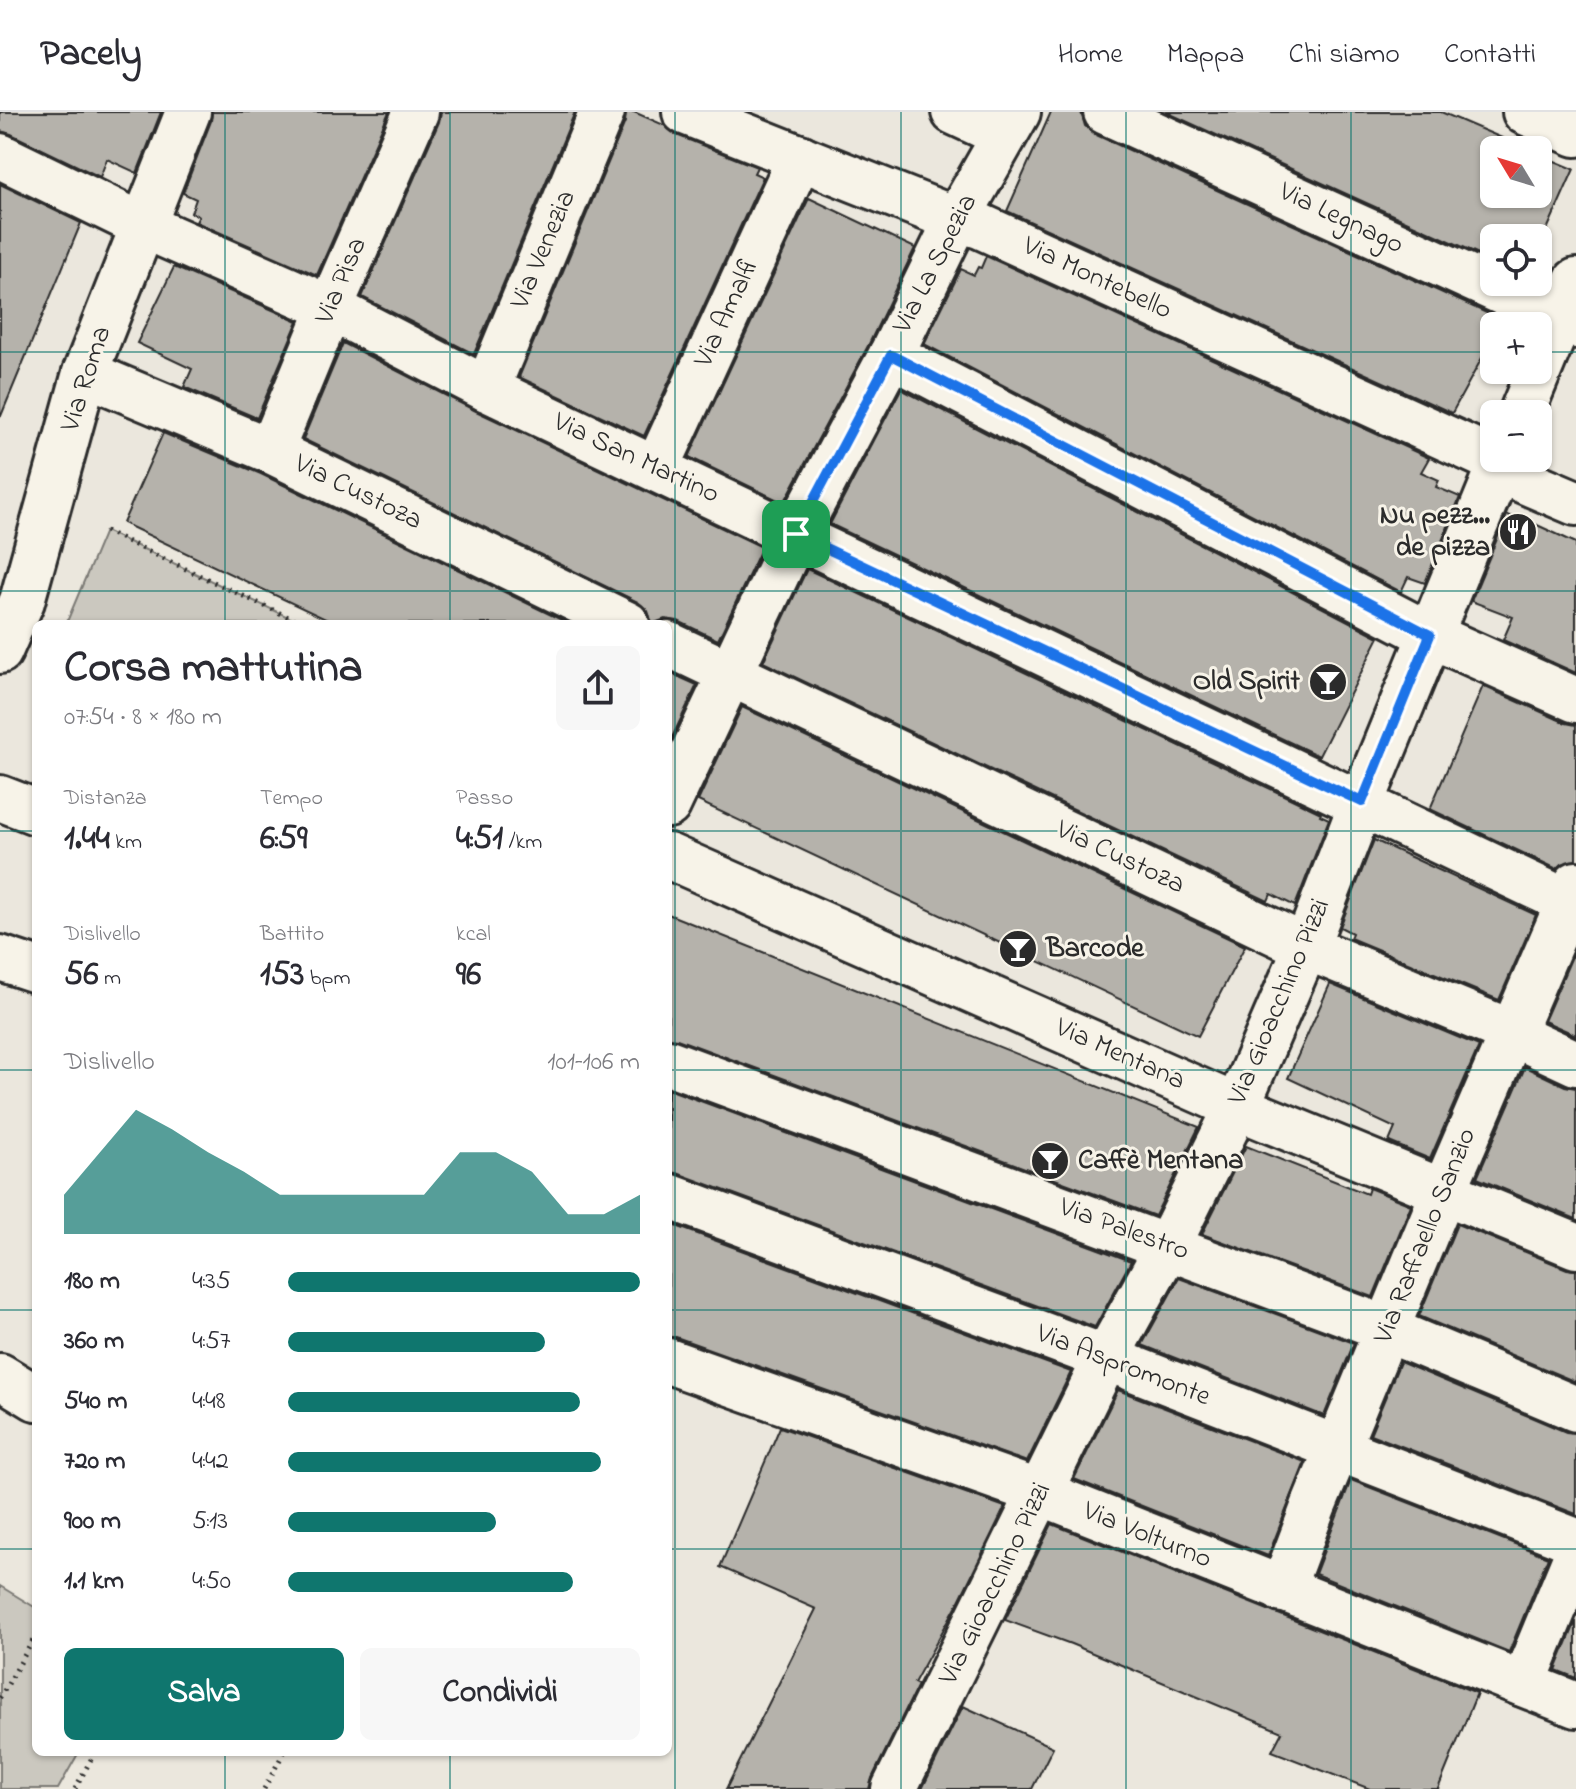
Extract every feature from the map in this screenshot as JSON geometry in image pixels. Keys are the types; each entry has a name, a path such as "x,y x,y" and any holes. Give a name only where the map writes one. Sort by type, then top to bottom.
{"street":[{"name":"Via Roma","path":"0,651 11,597 85,373 188,112"},
{"name":"Via Pisa","path":"271,451 416,112"},
{"name":"Via Venezia","path":"487,389 602,112"},
{"name":"Via Montebello","path":"685,112 980,226 1480,454"},
{"name":"Via Legnago","path":"1106,112 1571,309"},
{"path":"1525,112 1576,134"},
{"name":"Via La Spezia","path":"672,797 796,534 891,355 957,219 985,116"},
{"name":"Via San Martino","path":"0,156 144,226 330,308 487,389 1362,802 1574,897"},
{"name":"Via Amalfi","path":"657,468 800,157"},
{"path":"1528,400 1571,309"},
{"path":"891,355 1430,635 1576,700"},
{"name":"Via Custoza","path":"85,373 271,451 619,620"},
{"name":"Via Gioacchino Pizzi","path":"894,1789 1106,1358 1168,1246 1237,1107 1306,947 1430,635 1503,472"},
{"name":"Via Montebello","path":"1517,472 1576,503"},
{"name":"Via Custoza","path":"672,646 1306,947 1576,1063"},
{"path":"0,798 32,810"},
{"name":"Via Mentana","path":"672,858 1237,1107 1576,1246"},
{"name":"Via Raffaello Sanzio","path":"1282,1590 1443,1193 1511,1033 1574,897"},
{"path":"0,958 32,969"},
{"name":"Via Palestro","path":"672,1063 1387,1329 1576,1409"},
{"name":"Via Aspromonte","path":"672,1197 1106,1358 1576,1541"},
{"name":"Via Volturno","path":"672,1362 1041,1493 1576,1705"},
{"path":"0,1376 32,1396"},
{"path":"1523,1684 1576,1556"}],"path":[{"path":"105,531 294,620"},
{"path":"0,1698 32,1642"},
{"path":"75,1789 93,1756"},
{"path":"264,1789 282,1756"}],"shaded area":[{"path":"105,531 294,620 68,620"},
{"path":"0,1586 32,1606 32,1756 77,1756 58,1789 0,1789"}],"building":[{"path":"0,112 161,112 137,173 107,159 100,177 0,131"},
{"path":"212,112 389,112 317,275 196,222 199,216 191,213 196,199 183,193"},
{"path":"441,112 575,112 474,354 362,297"},
{"path":"626,112 634,112 664,125 676,135 757,167 754,173 763,177 644,436 519,377 625,122"},
{"path":"1051,112 1081,112 1085,126 1096,135 1484,312 1480,312 1480,362 1452,413 1007,211"},
{"path":"1166,112 1441,112 1497,136 1480,136 1480,208 1552,208 1552,160 1574,169 1550,224 1480,224 1480,255"},
{"path":"0,184 81,223 1,416 0,416"},
{"path":"809,198 915,248 869,344 784,503 689,457"},
{"path":"986,256 1429,458 1421,472 1439,480 1436,487 1460,497 1425,583 1408,577 1401,592 924,344 961,269 974,275"},
{"path":"174,267 298,321 257,418 184,387 192,369 137,343"},
{"path":"343,343 476,411 762,547 718,640 678,621 651,620 648,611 638,602 303,439"},
{"path":"901,389 1379,637 1319,756 830,524"},
{"path":"163,433 261,474 562,620 328,620 123,523"},
{"path":"1507,515 1521,521 1522,518 1576,543 1576,673 1503,640 1513,617 1471,601"},
{"path":"807,569 1321,813 1329,819 1295,906 1271,894 1268,901 763,662"},
{"path":"672,674 697,685 672,738"},
{"path":"1483,686 1576,725 1576,860 1557,869 1430,809"},
{"path":"742,707 1245,946 1198,1036 698,801"},
{"path":"1374,840 1536,915 1499,1000 1350,938 1352,933 1340,927"},
{"path":"672,916 1199,1127 1155,1216 672,1038"},
{"path":"1576,947 1576,1035 1544,1021"},
{"path":"1330,984 1479,1046 1430,1159 1389,1142 1395,1128 1288,1078"},
{"path":"1525,1067 1576,1088 1576,1219 1477,1178"},
{"path":"672,1090 1131,1261 1095,1327 672,1172"},
{"path":"1246,1146 1367,1194 1369,1188 1411,1205 1373,1297 1202,1234"},
{"path":"672,1224 1071,1372 1027,1462 672,1337"},
{"path":"1457,1224 1576,1270 1576,1382 1419,1316"},
{"path":"1179,1278 1354,1343 1324,1416 1142,1345"},
{"path":"1400,1362 1566,1432 1576,1433 1576,1514 1370,1434"},
{"path":"1118,1390 1305,1462 1268,1556 1074,1479"},
{"path":"780,1427 1005,1507 914,1683 918,1685 869,1789 726,1789 816,1609 720,1567"},
{"path":"1351,1480 1548,1557 1509,1652 1315,1574"},
{"path":"1052,1524 1477,1693 1438,1789 1370,1789 1272,1751 1282,1732 1071,1644 1005,1620"},
{"path":"1576,1621 1576,1678 1556,1670"},
{"path":"963,1706 1053,1747 1032,1789 922,1789"}],"place":[{"name":"Nu pezz... de pizza","path":"1518,532"},
{"name":"Old Spirit","path":"1328,682"},
{"name":"Barcode","path":"1018,949"},
{"name":"Caffè Mentana","path":"1050,1161"}],"route":[{"path":"891,355 1430,635 1362,802 796,534 891,355"}]}
